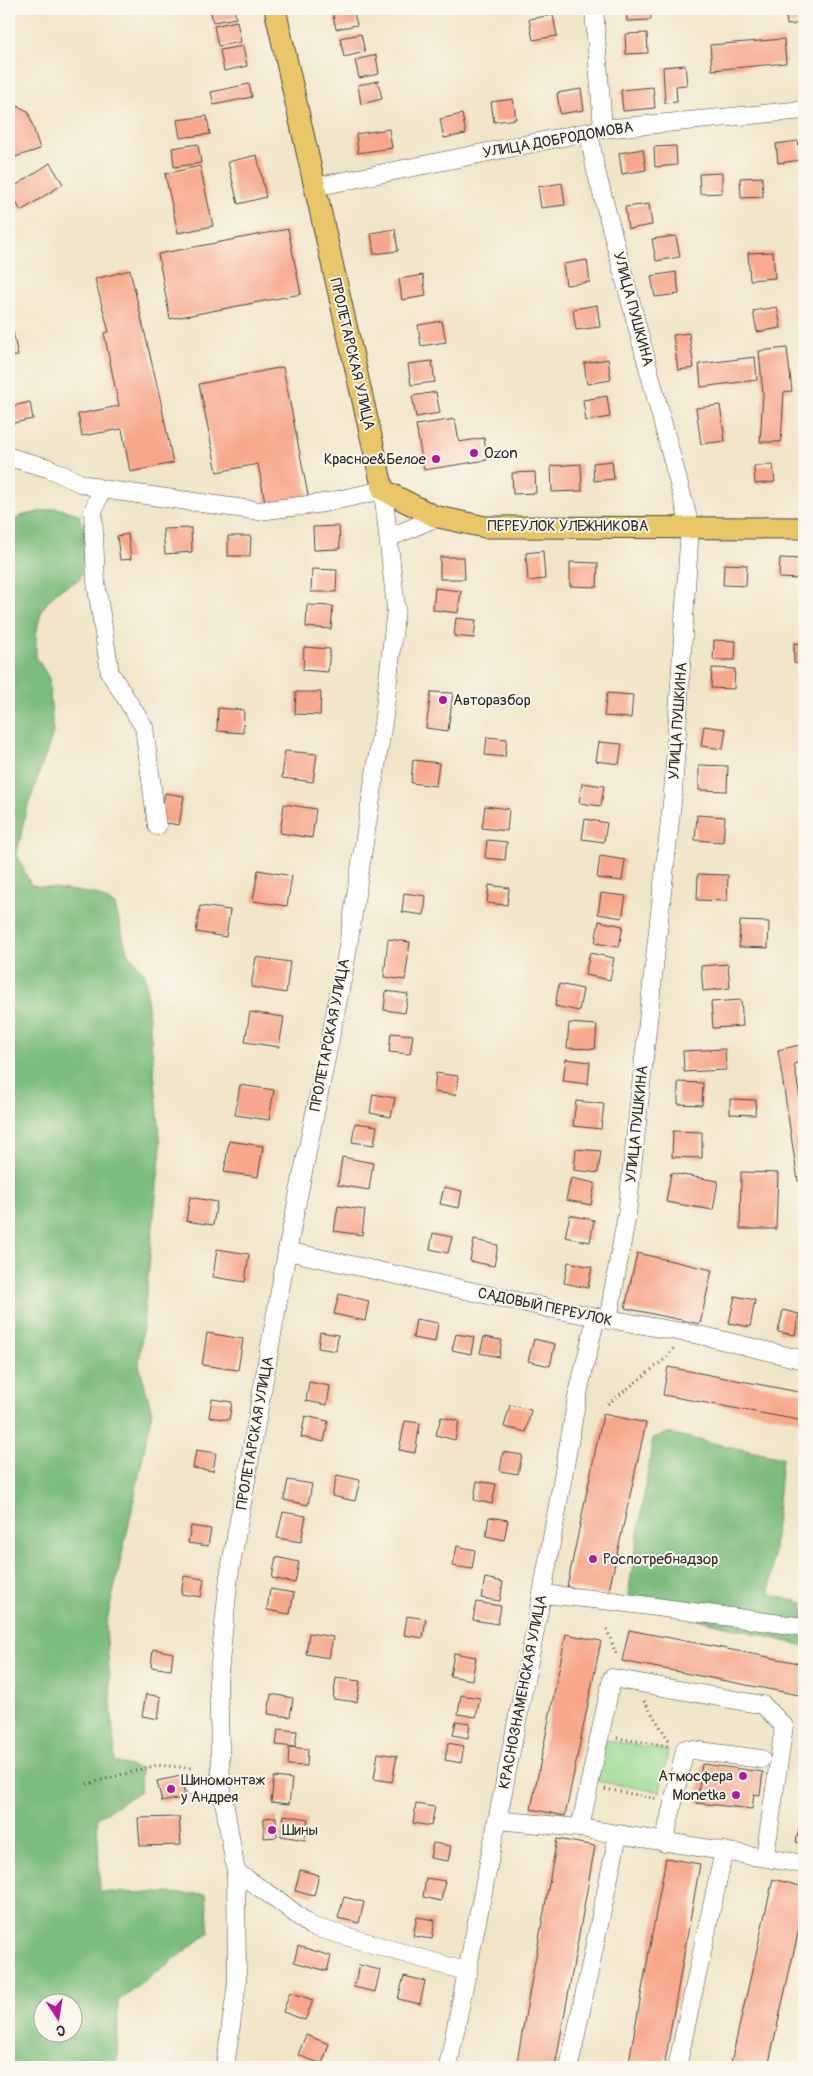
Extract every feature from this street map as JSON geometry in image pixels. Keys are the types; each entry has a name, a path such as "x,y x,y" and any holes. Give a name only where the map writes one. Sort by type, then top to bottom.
{"main road":[{"name":"ПРОЛЕТАРСКАЯ УЛИЦА","path":"275,9 383,490"},
{"name":"ПЕРЕУЛОК УЛЕЖНИКОВА","path":"383,490 436,517 485,527 690,526 804,528"}],"street":[{"name":"УЛИЦА ПУШКИНА","path":"594,9 595,167 690,526 673,793 627,1214 602,1318"},
{"name":"УЛИЦА ДОБРОДОМОВА","path":"314,187 596,131 804,110"},
{"path":"9,457 48,468 80,483 102,489 259,511 324,503 383,490"},
{"path":"102,489 93,511 96,582 110,672 144,727 157,826"},
{"name":"ПРОЛЕТАРСКАЯ УЛИЦА","path":"225,2067 237,1983 236,1872 221,1783 218,1682 229,1576 287,1251 345,965 384,716 396,608 383,490"},
{"path":"388,538 436,517"},
{"name":"САДОВЫЙ ПЕРЕУЛОК","path":"287,1251 602,1318 704,1336 804,1360"},
{"name":"КРАСНОЗНАМЕНСКАЯ УЛИЦА","path":"448,2067 542,1594 577,1398 602,1318"},
{"path":"542,1594 612,1601 804,1627"},
{"path":"580,1828 612,1678 763,1705 784,1726 765,1857"},
{"path":"664,1842 685,1749 761,1759"},
{"path":"193,1786 221,1783"},
{"path":"497,1820 580,1828 804,1864"},
{"path":"569,2067 618,1835"},
{"path":"677,2067 724,1851"},
{"path":"236,1872 278,1900 311,1926 468,1972"}],"path":[{"path":"608,1404 665,1359 686,1334"},
{"path":"607,1629 616,1654"},
{"path":"600,1735 673,1747 632,1682"},
{"path":"87,1784 157,1765 197,1769 220,1765"},
{"path":"589,1786 673,1802"}],"green space":[{"path":"56,508 79,514 82,522 84,546 80,579 57,591 42,609 36,634 36,657 49,678 53,733 25,815 17,855 31,885 96,894 115,905 127,952 145,974 161,1147 139,1365 152,1412 106,1625 115,1762 141,1769 140,1791 97,1818 100,1892 206,1894 209,1933 118,2001 117,2067 9,2067 9,525 20,516"},
{"path":"668,1433 782,1458 770,1594 804,1603 804,1646 627,1601 653,1438"},
{"path":"604,1740 668,1751 660,1792 597,1781"}],"building":[{"path":"210,9 234,9 236,18 213,22"},
{"path":"353,9 357,25 336,29 332,11"},
{"path":"626,9 650,9 651,20 627,21"},
{"path":"785,9 804,9 804,23 787,25"},
{"path":"553,15 557,36 533,40 529,19"},
{"path":"237,21 241,42 218,46 214,26"},
{"path":"647,33 648,53 626,54 625,34"},
{"path":"361,34 365,52 344,57 340,38"},
{"path":"784,39 786,63 712,70 710,45"},
{"path":"243,46 247,66 224,71 220,50"},
{"path":"376,55 379,74 359,78 355,60"},
{"path":"685,65 687,85 676,86 677,102 665,103 663,67"},
{"path":"378,81 382,99 361,104 358,85"},
{"path":"249,84 252,97 214,105 211,92"},
{"path":"653,87 655,108 623,111 621,90"},
{"path":"581,89 584,110 560,114 557,93"},
{"path":"513,99 516,119 494,122 491,102"},
{"path":"15,105 28,111 40,149 9,159 9,107"},
{"path":"462,114 466,134 444,138 440,119"},
{"path":"207,116 210,134 180,138 177,120"},
{"path":"389,129 392,148 358,153 356,134"},
{"path":"798,141 801,160 778,163 776,144"},
{"path":"198,144 201,163 174,167 172,148"},
{"path":"676,146 677,165 655,167 654,147"},
{"path":"643,149 646,170 622,174 619,153"},
{"path":"257,155 266,197 238,204 228,162"},
{"path":"50,163 63,184 21,211 9,190"},
{"path":"200,166 213,226 178,233 165,174"},
{"path":"722,173 722,193 700,194 699,174"},
{"path":"762,177 763,197 741,198 740,178"},
{"path":"562,183 565,205 541,208 538,187"},
{"path":"649,204 652,225 628,229 625,207"},
{"path":"288,229 301,294 170,319 158,254"},
{"path":"395,229 398,251 374,254 371,233"},
{"path":"676,236 680,257 656,261 652,239"},
{"path":"773,252 775,278 750,280 748,253"},
{"path":"587,260 590,282 566,285 563,264"},
{"path":"130,270 173,463 130,472 122,429 82,436 78,414 119,406 104,333 109,332 95,279"},
{"path":"676,272 679,294 655,297 651,276"},
{"path":"423,275 426,296 402,300 399,279"},
{"path":"597,305 600,327 576,330 573,309"},
{"path":"777,307 781,328 757,332 753,311"},
{"path":"9,312 18,356 9,357"},
{"path":"442,321 446,342 421,346 418,325"},
{"path":"689,333 694,368 678,370 673,335"},
{"path":"787,348 792,391 784,392 781,442 760,442 763,394 759,351"},
{"path":"755,357 757,380 701,387 699,364"},
{"path":"608,359 611,380 587,384 584,363"},
{"path":"432,361 435,382 411,385 408,364"},
{"path":"283,367 309,500 266,508 258,464 217,472 199,384"},
{"path":"436,392 440,413 416,417 412,396"},
{"path":"607,396 610,417 586,421 583,400"},
{"path":"30,402 33,419 9,424 9,407"},
{"path":"720,405 725,441 701,444 696,408"},
{"path":"455,419 459,442 484,438 487,460 424,470 416,425"},
{"path":"612,461 614,479 594,481 593,463"},
{"path":"581,464 582,491 552,492 551,466"},
{"path":"773,465 775,482 755,484 754,466"},
{"path":"535,472 536,493 513,494 512,473"},
{"path":"339,526 340,549 314,550 313,527"},
{"path":"191,528 192,552 165,554 163,529"},
{"path":"128,534 131,559 120,560 117,536"},
{"path":"228,536 251,536 250,556 228,556"},
{"path":"543,551 545,579 528,581 526,553"},
{"path":"440,557 464,557 465,579 440,579"},
{"path":"780,558 802,559 801,579 779,578"},
{"path":"570,562 598,563 597,587 570,586"},
{"path":"724,564 747,565 746,586 723,585"},
{"path":"312,569 337,570 336,592 311,592"},
{"path":"435,588 461,591 458,613 433,610"},
{"path":"307,605 333,606 331,629 306,627"},
{"path":"456,618 476,620 474,638 454,636"},
{"path":"714,640 736,641 735,660 713,660"},
{"path":"794,643 804,644 804,664 794,663"},
{"path":"304,647 330,649 328,672 303,670"},
{"path":"712,668 735,669 734,689 711,688"},
{"path":"296,692 321,692 320,715 295,714"},
{"path":"431,692 453,693 448,731 426,728"},
{"path":"607,693 633,695 631,718 604,716"},
{"path":"218,708 244,710 243,733 217,731"},
{"path":"704,726 726,729 723,749 701,746"},
{"path":"487,737 507,739 505,757 485,755"},
{"path":"599,742 622,744 619,764 596,761"},
{"path":"285,751 317,754 313,782 282,778"},
{"path":"413,760 439,763 436,786 411,783"},
{"path":"699,765 728,766 727,791 699,790"},
{"path":"582,783 604,786 601,806 579,803"},
{"path":"165,793 184,796 179,825 160,822"},
{"path":"284,804 316,809 312,838 280,833"},
{"path":"485,806 509,809 507,831 482,828"},
{"path":"697,815 725,817 723,842 695,840"},
{"path":"585,819 607,823 604,842 582,839"},
{"path":"487,840 507,842 505,860 485,858"},
{"path":"600,856 625,860 622,881 597,878"},
{"path":"258,870 292,876 287,906 253,901"},
{"path":"698,874 728,875 727,901 697,900"},
{"path":"489,885 509,888 507,905 487,903"},
{"path":"404,893 426,896 424,915 402,912"},
{"path":"601,893 626,896 622,918 598,914"},
{"path":"200,906 230,910 226,937 196,932"},
{"path":"599,921 623,926 619,947 595,943"},
{"path":"740,921 769,922 768,948 739,947"},
{"path":"388,939 410,942 405,980 384,977"},
{"path":"590,953 614,958 610,980 585,975"},
{"path":"256,957 290,962 286,993 251,987"},
{"path":"728,964 730,988 703,991 701,966"},
{"path":"559,984 583,989 579,1011 555,1006"},
{"path":"386,991 408,994 405,1013 384,1010"},
{"path":"741,1000 743,1026 713,1028 711,1002"},
{"path":"250,1012 284,1017 279,1047 245,1042"},
{"path":"569,1023 597,1025 595,1049 567,1048"},
{"path":"391,1033 413,1035 410,1054 389,1052"},
{"path":"804,1044 804,1061 794,1064 804,1120 804,1179 798,1181 778,1050"},
{"path":"725,1049 726,1070 684,1072 683,1051"},
{"path":"566,1059 590,1062 588,1084 563,1081"},
{"path":"436,1073 458,1076 456,1095 434,1092"},
{"path":"678,1082 703,1083 702,1105 678,1104"},
{"path":"240,1085 274,1090 269,1120 235,1115"},
{"path":"373,1094 395,1098 391,1117 370,1113"},
{"path":"730,1099 756,1100 755,1115 730,1114"},
{"path":"576,1101 604,1104 601,1129 573,1126"},
{"path":"355,1123 377,1126 374,1145 352,1142"},
{"path":"673,1131 702,1132 702,1158 672,1157"},
{"path":"229,1141 263,1146 258,1177 224,1172"},
{"path":"576,1149 601,1151 598,1173 574,1170"},
{"path":"342,1157 373,1163 369,1190 338,1185"},
{"path":"741,1172 778,1173 776,1229 740,1229"},
{"path":"671,1173 718,1181 713,1210 666,1202"},
{"path":"571,1178 595,1183 591,1205 566,1200"},
{"path":"444,1187 462,1191 459,1208 440,1204"},
{"path":"190,1197 217,1202 213,1225 186,1221"},
{"path":"338,1206 365,1210 362,1235 334,1231"},
{"path":"570,1215 594,1220 590,1242 565,1237"},
{"path":"433,1233 452,1237 448,1253 430,1249"},
{"path":"474,1240 498,1245 494,1266 470,1261"},
{"path":"217,1249 249,1254 245,1282 213,1277"},
{"path":"637,1253 712,1270 700,1324 625,1308"},
{"path":"568,1262 592,1267 588,1288 564,1283"},
{"path":"339,1294 369,1301 365,1321 334,1314"},
{"path":"735,1296 755,1300 750,1327 729,1323"},
{"path":"783,1310 799,1314 795,1335 778,1332"},
{"path":"416,1319 438,1323 435,1342 413,1338"},
{"path":"320,1332 338,1335 336,1351 318,1348"},
{"path":"207,1333 243,1339 238,1370 202,1365"},
{"path":"456,1334 474,1337 471,1354 452,1350"},
{"path":"484,1337 502,1340 499,1357 480,1353"},
{"path":"534,1339 555,1344 550,1366 528,1361"},
{"path":"668,1367 804,1393 804,1421 663,1395"},
{"path":"309,1382 330,1386 327,1405 306,1401"},
{"path":"212,1399 232,1402 229,1420 209,1417"},
{"path":"510,1405 531,1410 526,1432 504,1427"},
{"path":"603,1414 646,1423 608,1595 567,1587"},
{"path":"305,1416 328,1421 324,1442 301,1437"},
{"path":"441,1417 459,1421 455,1440 436,1435"},
{"path":"405,1421 420,1423 415,1453 399,1450"},
{"path":"196,1450 216,1453 213,1471 193,1468"},
{"path":"503,1452 522,1455 518,1474 500,1471"},
{"path":"337,1475 360,1480 355,1501 332,1496"},
{"path":"288,1480 312,1484 308,1505 284,1500"},
{"path":"477,1481 496,1484 492,1504 474,1500"},
{"path":"283,1512 306,1516 301,1542 277,1538"},
{"path":"489,1517 508,1520 504,1540 486,1536"},
{"path":"191,1526 211,1529 208,1546 188,1543"},
{"path":"457,1546 475,1550 472,1569 453,1566"},
{"path":"276,1557 299,1562 295,1583 272,1578"},
{"path":"184,1576 204,1579 201,1597 181,1594"},
{"path":"485,1578 503,1582 500,1601 481,1598"},
{"path":"270,1589 294,1593 290,1614 267,1610"},
{"path":"476,1602 501,1606 498,1624 473,1620"},
{"path":"407,1616 426,1619 423,1638 404,1635"},
{"path":"629,1630 804,1664 804,1696 622,1661"},
{"path":"309,1633 333,1637 329,1658 306,1654"},
{"path":"566,1634 601,1641 565,1816 531,1809"},
{"path":"153,1649 173,1653 171,1670 151,1667"},
{"path":"454,1653 476,1657 472,1680 450,1676"},
{"path":"336,1678 360,1681 357,1702 333,1699"},
{"path":"146,1694 161,1697 158,1719 142,1716"},
{"path":"271,1694 293,1698 290,1717 268,1714"},
{"path":"461,1695 480,1698 476,1717 458,1714"},
{"path":"456,1721 470,1723 468,1738 453,1735"},
{"path":"278,1729 297,1731 295,1747 276,1745"},
{"path":"448,1743 464,1746 461,1763 445,1760"},
{"path":"289,1747 308,1749 307,1766 288,1765"},
{"path":"378,1753 397,1756 392,1782 374,1779"},
{"path":"702,1764 763,1772 760,1795 754,1794 752,1809 697,1803"},
{"name":"Шиномонтаж у Андрея","path":"181,1776 185,1797 162,1802 157,1781"},
{"path":"274,1777 292,1779 289,1804 271,1802"},
{"path":"416,1804 435,1807 431,1826 413,1823"},
{"path":"284,1815 308,1819 305,1840 281,1836"},
{"path":"802,1816 804,1817 804,1844 796,1842"},
{"path":"179,1817 181,1845 140,1846 138,1818"},
{"path":"276,1817 277,1837 264,1838 264,1818"},
{"path":"557,1839 595,1846 555,2067 516,2067"},
{"path":"433,1843 451,1846 448,1861 430,1858"},
{"path":"666,1858 700,1864 664,2067 628,2067"},
{"path":"300,1870 319,1875 314,1896 295,1891"},
{"path":"426,1878 445,1881 441,1901 423,1897"},
{"path":"773,1879 804,1887 804,1906 768,2067 730,2067"},
{"path":"344,1897 364,1902 359,1923 338,1918"},
{"path":"417,1917 435,1920 432,1939 413,1936"},
{"path":"298,1946 331,1956 327,1971 294,1962"},
{"path":"359,1965 380,1970 375,1992 354,1987"},
{"path":"404,1976 425,1981 420,2004 398,1999"},
{"path":"290,1992 313,2000 305,2020 283,2012"},
{"path":"306,2035 329,2044 322,2064 298,2055"}],"place":[{"name":"Ozon","path":"474,453"},
{"name":"Красное&Белое","path":"436,459"},
{"name":"Авторазбор","path":"443,700"},
{"name":"Роспотребнадзор","path":"593,1559"},
{"name":"Атмосфера","path":"743,1776"},
{"name":"Шиномонтаж у Андрея","path":"171,1789"},
{"name":"Monetka","path":"736,1795"},
{"name":"Шины","path":"272,1830"}]}
